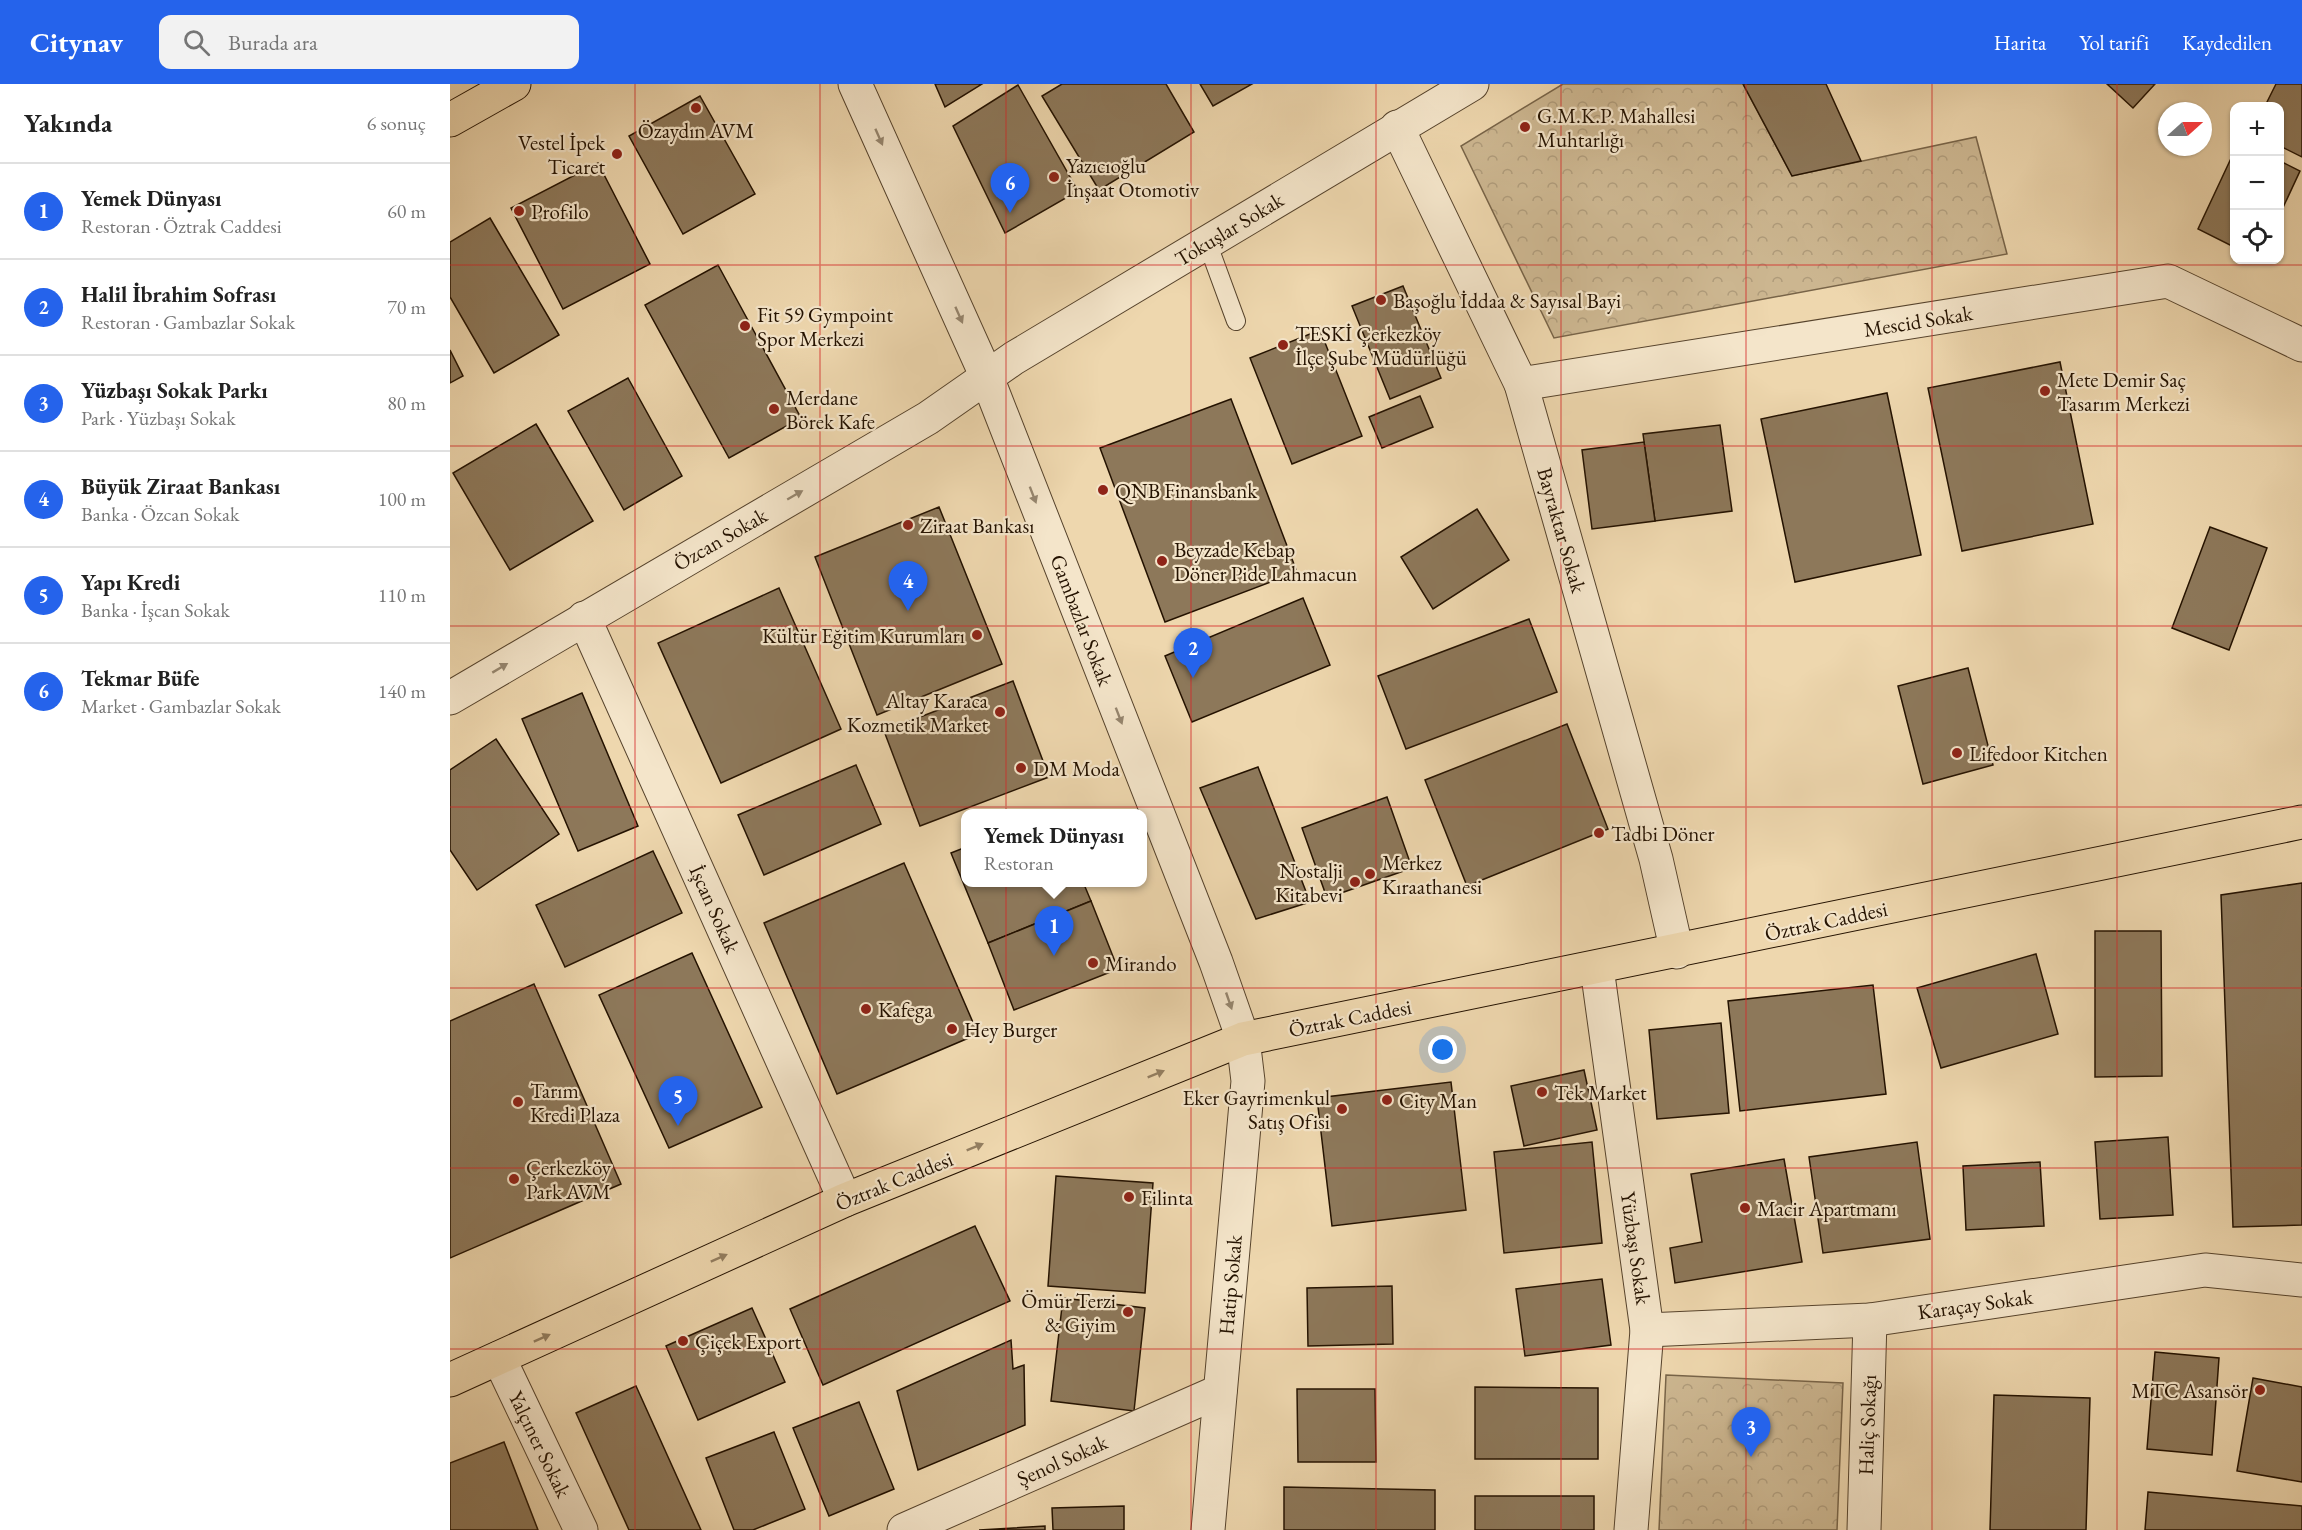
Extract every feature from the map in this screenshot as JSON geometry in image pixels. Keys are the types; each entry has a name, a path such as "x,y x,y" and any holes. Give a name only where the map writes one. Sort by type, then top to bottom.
{"main road":[{"path":"450,120 501,86"},
{"name":"Öztrak Caddesi","path":"450,1380 845,1200 1243,1039 1677,952 2302,822"}],"street":[{"name":"Gambazlar Sokak","path":"855,84 986,375 1216,962 1243,1039"},
{"name":"Tokuşlar Sokak","path":"986,375 1472,84"},
{"name":"Bayraktar Sokak","path":"1397,127 1521,384 1656,860 1677,952"},
{"name":"Mescid Sokak","path":"1521,384 2168,281 2302,345"},
{"name":"Özcan Sokak","path":"450,698 928,418 986,375"},
{"name":"İşcan Sokak","path":"584,618 845,1200"},
{"name":"Yüzbaşı Sokak","path":"1597,968 1647,1330 1631,1530"},
{"name":"Hatip Sokak","path":"1208,1530 1248,1081 1243,1039"},
{"name":"Karaçay Sokak","path":"1647,1330 1870,1320 2205,1270 2302,1280"},
{"name":"Haliç Sokağı","path":"1864,1530 1870,1320"},
{"name":"Yalçıner Sokak","path":"499,1358 581,1530"},
{"name":"Şenol Sokak","path":"904,1530 1220,1391"}],"lane":[{"path":"1207,242 1236,321"}],"green space":[{"path":"1563,84 1743,84 1792,176 1976,137 2007,254 1554,338 1461,146"},
{"path":"1666,1375 1843,1383 1837,1530 1659,1530"}],"building":[{"path":"935,84 982,84 945,107"},
{"path":"1062,84 1166,84 1194,132 1099,190 1042,96"},
{"path":"1200,84 1252,84 1213,106"},
{"path":"1743,84 1826,84 1861,161 1792,176"},
{"path":"2107,84 2155,84 2133,108"},
{"path":"2276,84 2302,84 2302,157 2284,148 2284,102 2267,102"},
{"path":"1018,85 1078,191 1005,233 953,126"},
{"path":"700,96 755,194 683,234 629,136"},
{"path":"2230,161 2230,245 2198,229"},
{"path":"598,163 650,264 563,309 511,208"},
{"path":"2284,163 2300,171 2284,205"},
{"path":"490,218 559,335 494,373 450,297 450,242"},
{"path":"718,265 801,418 729,458 645,305"},
{"path":"1403,286 1441,378 1390,399 1352,306"},
{"path":"1320,330 1362,436 1292,464 1250,358"},
{"path":"450,350 463,376 450,383"},
{"path":"2060,362 2093,524 1962,551 1928,388"},
{"path":"628,378 682,476 624,510 568,411"},
{"path":"1887,393 1921,555 1795,582 1761,419"},
{"path":"1420,396 1433,427 1382,448 1369,417"},
{"path":"1231,399 1297,572 1165,622 1100,448"},
{"path":"536,424 593,521 510,570 453,473"},
{"path":"1720,425 1732,511 1655,521 1643,434"},
{"path":"1644,442 1655,521 1592,529 1582,450"},
{"path":"939,507 1002,664 877,715 815,557"},
{"path":"1477,509 1509,560 1433,609 1401,557"},
{"path":"2210,527 2267,548 2229,650 2172,628"},
{"path":"779,588 841,729 721,783 658,643"},
{"path":"1303,598 1330,665 1192,722 1165,656"},
{"path":"1529,619 1557,692 1406,749 1378,676"},
{"path":"1968,668 1993,765 1923,784 1898,686"},
{"path":"1013,681 1049,777 920,826 884,731"},
{"path":"582,693 638,826 578,851 522,719"},
{"path":"1567,724 1608,829 1467,886 1425,780"},
{"path":"496,739 559,834 477,890 450,850 450,770"},
{"path":"856,765 881,824 764,875 738,815"},
{"path":"1258,767 1310,902 1256,919 1200,788"},
{"path":"1387,797 1412,868 1327,898 1302,828"},
{"path":"961,849 961,877 951,853"},
{"path":"653,851 682,913 565,967 536,905"},
{"path":"904,863 978,1034 837,1094 764,923"},
{"path":"2302,883 2302,1225 2233,1227 2221,895"},
{"path":"965,887 1085,887 1091,901 988,943"},
{"path":"1091,901 1118,969 1014,1010 988,943"},
{"path":"2095,931 2161,931 2162,1076 2095,1077"},
{"path":"692,953 762,1107 669,1148 599,995"},
{"path":"2036,954 2058,1034 1941,1068 1917,988"},
{"name":"Tarım Kredi Plaza","path":"534,984 621,1184 450,1258 450,1021"},
{"path":"1873,985 1886,1094 1740,1111 1728,1001"},
{"path":"1721,1023 1729,1113 1657,1119 1649,1030"},
{"path":"1584,1070 1597,1130 1524,1146 1511,1086"},
{"path":"1451,1082 1466,1210 1332,1226 1317,1098"},
{"path":"2168,1137 2173,1215 2100,1219 2095,1142"},
{"path":"1592,1142 1602,1243 1504,1253 1494,1152"},
{"path":"1917,1142 1930,1239 1823,1253 1809,1157"},
{"name":"Macir Apartmanı","path":"1784,1159 1802,1262 1675,1283 1670,1248 1702,1242 1691,1174"},
{"path":"2040,1162 2044,1226 1966,1230 1963,1166"},
{"path":"1056,1176 1153,1183 1145,1293 1048,1286"},
{"path":"975,1226 1010,1301 823,1385 790,1309"},
{"path":"1602,1279 1611,1345 1525,1356 1516,1289"},
{"path":"1392,1286 1393,1344 1308,1346 1307,1288"},
{"path":"1063,1298 1145,1308 1134,1411 1051,1401"},
{"path":"752,1308 785,1382 698,1420 666,1346"},
{"path":"1011,1340 1013,1369 1024,1365 1025,1425 918,1470 897,1391"},
{"path":"2155,1352 2219,1358 2212,1455 2147,1449"},
{"path":"2253,1378 2302,1387 2302,1482 2237,1471"},
{"path":"636,1386 701,1530 629,1530 576,1413"},
{"path":"1475,1387 1598,1388 1598,1459 1475,1459"},
{"path":"1297,1389 1375,1389 1376,1462 1298,1462"},
{"path":"1994,1395 2090,1398 2086,1530 1990,1530"},
{"path":"859,1402 894,1489 829,1516 793,1428"},
{"path":"774,1432 805,1509 753,1530 734,1530 706,1458"},
{"path":"504,1442 538,1530 450,1530 450,1463"},
{"path":"1284,1487 1435,1490 1435,1530 1284,1530"},
{"path":"2148,1492 2302,1506 2302,1530 2145,1530"},
{"path":"1475,1496 1594,1496 1594,1530 1475,1530"},
{"path":"1124,1506 1124,1530 1053,1530 1052,1508"},
{"path":"1045,1526 1045,1530 979,1530"}],"place":[{"name":"Özaydın AVM","path":"696,108"},
{"name":"G.M.K.P. Mahallesi Muhtarlığı","path":"1525,127"},
{"name":"Vestel İpek Ticaret","path":"617,154"},
{"name":"Yazıcıoğlu İnşaat Otomotiv","path":"1054,177"},
{"name":"Profilo","path":"519,211"},
{"name":"Tekmar Büfe","path":"1010,213"},
{"name":"Başoğlu İddaa & Sayısal Bayi","path":"1381,300"},
{"name":"Fit 59 Gympoint Spor Merkezi","path":"745,326"},
{"name":"TESKİ Çerkezköy İlçe Şube Müdürlüğü","path":"1283,345"},
{"name":"Mete Demir Saç Tasarım Merkezi","path":"2045,391"},
{"name":"Merdane Börek Kafe","path":"774,409"},
{"name":"QNB Finansbank","path":"1103,490"},
{"name":"Ziraat Bankası","path":"908,525"},
{"name":"Beyzade Kebap Döner Pide Lahmacun","path":"1162,561"},
{"name":"Büyük Ziraat Bankası","path":"908,611"},
{"name":"Kültür Eğitim Kurumları","path":"977,635"},
{"name":"Halil İbrahim Sofrası","path":"1193,678"},
{"name":"Altay Karaca Kozmetik Market","path":"1000,712"},
{"name":"Lifedoor Kitchen","path":"1957,753"},
{"name":"DM Moda","path":"1021,768"},
{"name":"Tadbi Döner","path":"1599,833"},
{"name":"Merkez Kıraathanesi","path":"1370,874"},
{"name":"Nostalji Kitabevi","path":"1355,882"},
{"name":"Yemek Dünyası","path":"1054,956"},
{"name":"Mirando","path":"1093,963"},
{"name":"Kafega","path":"866,1009"},
{"name":"Hey Burger","path":"952,1029"},
{"name":"Tek Market","path":"1542,1092"},
{"name":"City Man","path":"1387,1100"},
{"name":"Tarım Kredi Plaza","path":"518,1102"},
{"name":"Eker Gayrimenkul Satış Ofisi","path":"1342,1109"},
{"name":"Yapı Kredi","path":"678,1126"},
{"name":"Çerkezköy Park AVM","path":"514,1179"},
{"name":"Filinta","path":"1129,1197"},
{"name":"Macir Apartmanı","path":"1745,1208"},
{"name":"Ömür Terzi & Giyim","path":"1128,1312"},
{"name":"Çiçek Export","path":"683,1341"},
{"name":"MTC Asansör","path":"2260,1390"},
{"name":"Yüzbaşı Sokak Parkı","path":"1751,1457"}]}
